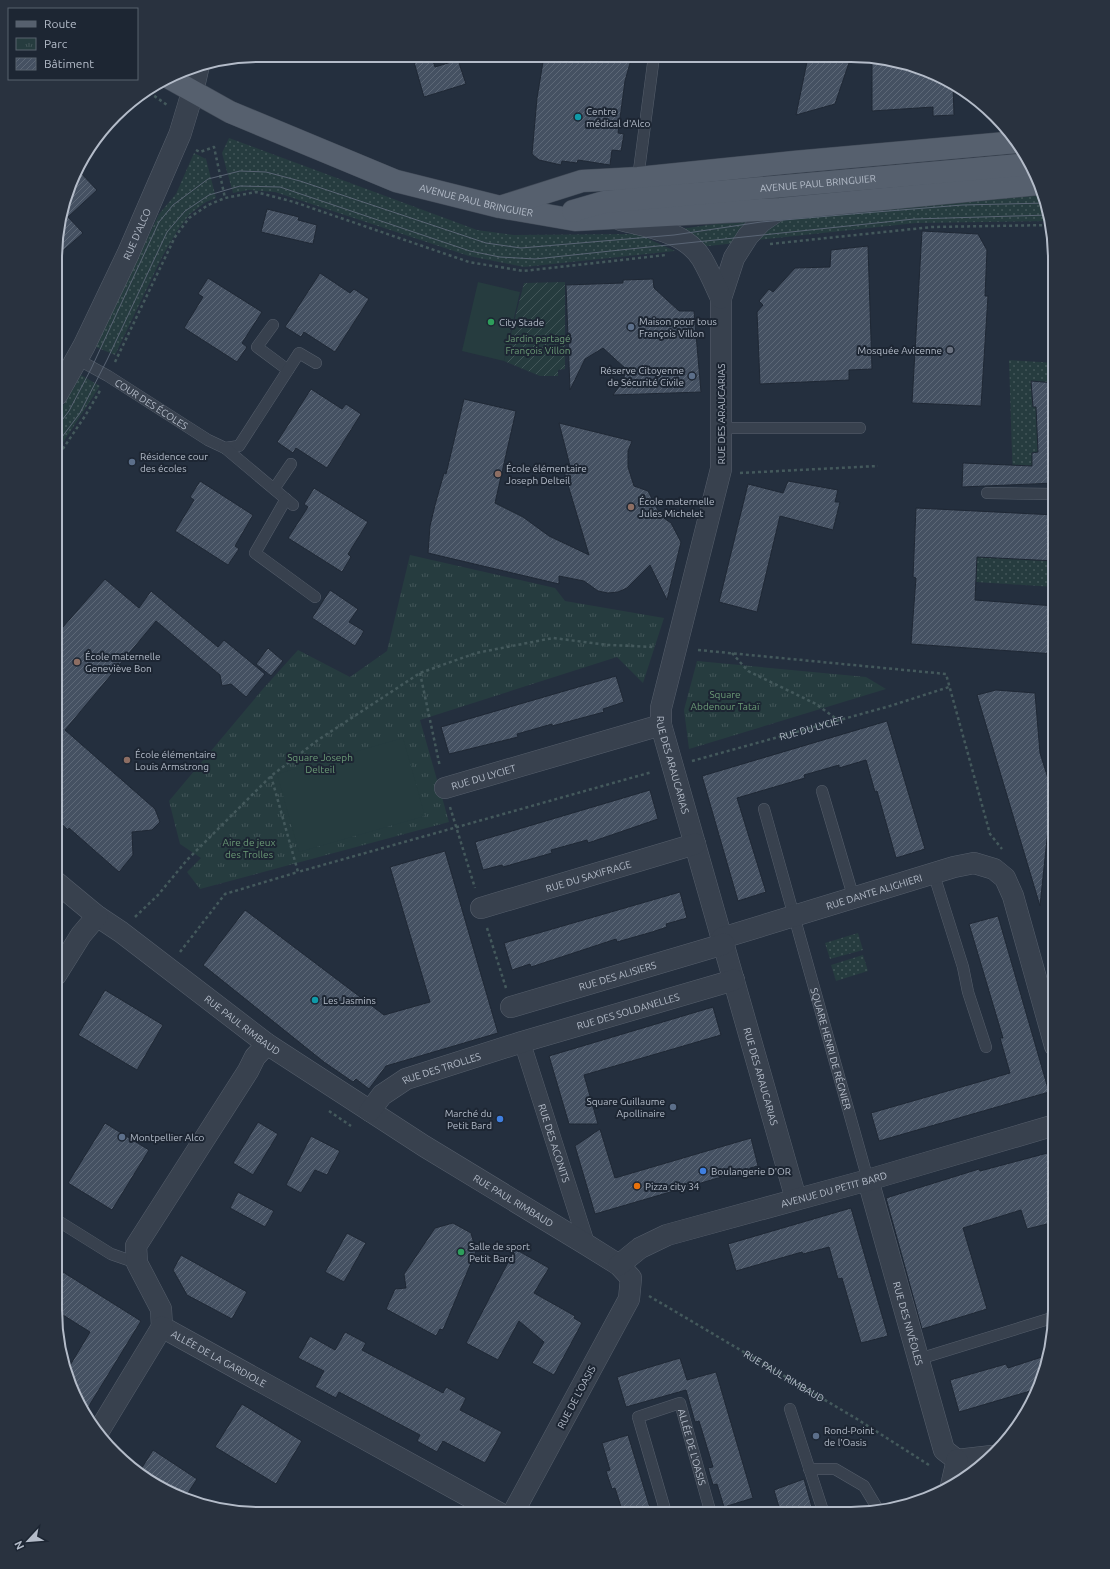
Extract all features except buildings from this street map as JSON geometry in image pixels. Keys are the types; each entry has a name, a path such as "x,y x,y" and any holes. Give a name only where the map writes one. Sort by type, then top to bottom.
{"main road":[{"name":"AVENUE PAUL BRINGUIER","path":"175,81 236,115 396,181 500,207 575,220 607,210 1024,165"},
{"path":"500,207 582,181 638,178 1010,143"},
{"name":"AVENUE PAUL BRINGUIER","path":"607,210 780,209 1033,185"},
{"path":"543,194 607,210"}],"street":[{"name":"RUE D'ALCO","path":"62,384 77,359 128,254 176,145 197,72"},
{"name":"RUE DES ARAUCARIAS","path":"780,209 761,222 748,236 734,258 721,298 721,469 661,708 661,725 796,1199"},
{"name":"RUE DES ARAUCARIAS","path":"607,210 667,233 687,244 702,259 721,298"},
{"name":"RUE DU LYCIET","path":"445,788 661,725"},
{"name":"RUE DU SAXIFRAGE","path":"481,908 695,844"},
{"name":"RUE DANTE ALIGHIERI","path":"723,941 794,916 854,899 954,867 974,863 994,869 1005,878 1013,896 1048,1021"},
{"name":"RUE PAUL RIMBAUD","path":"62,887 97,916 169,968 267,1044 424,1146 587,1245 625,1272"},
{"path":"62,965 81,935 97,916"},
{"name":"RUE DES ALISIERS","path":"511,1007 723,941"},
{"name":"RUE DES SOLDANELLES","path":"522,1042 734,980"},
{"name":"RUE DES TROLLES","path":"370,1111 382,1095 406,1079 522,1042"},
{"name":"RUE DES ACONITS","path":"522,1042 587,1245"},
{"name":"ALLÉE DE LA GARDIOLE","path":"267,1044 254,1057 248,1071 136,1246 137,1263 161,1309 162,1327 488,1507"},
{"name":"AVENUE DU PETIT BARD","path":"625,1272 640,1248 667,1235 868,1180 1048,1127"},
{"name":"RUE DES NIVÉOLES","path":"868,1180 944,1450 957,1460"},
{"name":"RUE DE L'OASIS","path":"516,1507 629,1299 625,1272"},
{"path":"101,1427 162,1327"},
{"path":"953,1479 957,1460 982,1457"}],"lane":[{"path":"638,178 653,62"},
{"path":"273,325 257,347 288,370"},
{"path":"225,448 239,446 299,353 316,363"},
{"name":"COUR DES ÉCOLES","path":"77,359 108,376 208,440 225,448 289,502 255,553 315,597"},
{"path":"721,428 860,428"},
{"path":"274,489 290,464"},
{"path":"987,493 1048,494"},
{"path":"822,791 854,899"},
{"name":"SQUARE HENRI DE RÉGNIER","path":"764,809 868,1180"},
{"path":"934,874 963,967 968,992 986,1047"},
{"path":"62,1223 111,1254 137,1263"},
{"path":"919,1359 1048,1319"},
{"name":"ALLÉE DE L'OASIS","path":"664,1507 638,1417 680,1403 709,1507"},
{"path":"790,1409 822,1507"},
{"path":"809,1469 835,1469 864,1486 876,1505"}],"path":[{"path":"62,450 85,416 108,376 175,237 189,218 208,205 225,198"},
{"path":"721,469 740,474 878,466"},
{"path":"732,653 748,671 816,704 838,721"},
{"path":"420,673 445,788"},
{"name":"RUE DU LYCIET","path":"169,968 225,894 298,872 838,721 949,687"},
{"path":"271,776 298,872"},
{"name":"RUE PAUL RIMBAUD","path":"625,1272 644,1293 857,1418 912,1452 926,1464 938,1468 957,1460"}],"green space":[{"path":"229,138 477,230 514,235 638,234 675,251 524,267 469,256 275,192 248,190 233,193 222,153"},
{"path":"194,153 206,159 216,198 206,202 190,214 177,231 162,257 115,355 96,347 159,214 176,194"},
{"path":"1035,190 1044,221 916,223 758,240 773,226 790,216"},
{"path":"758,218 736,243 699,247 673,230"},
{"name":"City Stade","path":"478,282 520,292 504,361 462,351"},
{"name":"Jardin partagé François Villon","path":"565,282 565,369 558,370 558,376 540,376 504,361 524,283"},
{"path":"1009,360 1048,363 1048,383 1031,382 1033,407 1036,407 1038,452 1032,453 1033,483 1013,485"},
{"path":"81,375 100,386 62,444 62,408"},
{"name":"Square Joseph Delteil","path":"410,555 555,588 565,601 664,618 643,683 617,657 420,720 449,822 200,889 187,872 201,858 180,844 169,801 262,690 298,650 350,677 387,651"},
{"path":"977,557 1048,561 1048,587 976,582"},
{"name":"Square Abdenour Tataï","path":"697,661 866,677 886,689 689,749 684,710"},
{"path":"403,738 425,816 299,852 277,774"},
{"path":"858,933 863,950 830,959 825,943"},
{"path":"863,955 868,971 836,981 831,965"}],"tram line":[{"path":"62,420 69,411 91,369 159,222 173,205 208,179 240,171 266,172 300,181 486,243 521,248 674,235 761,222 864,213 962,205 1040,203"},
{"path":"62,437 80,413 107,360 167,232 185,211 209,195 240,186 280,187 470,251 500,257 535,259 914,219 1043,215"}],"place":[{"name":"Centre médical d'Alco","path":"578,117"},
{"name":"City Stade","path":"491,322"},
{"name":"Maison pour tous François Villon","path":"631,327"},
{"name":"Mosquée Avicenne","path":"950,350"},
{"name":"Réserve Citoyenne de Sécurité Civile","path":"692,376"},
{"name":"Résidence cour des écoles","path":"132,462"},
{"name":"École élémentaire Joseph Delteil","path":"498,474"},
{"name":"École maternelle Jules Michelet","path":"631,507"},
{"name":"École maternelle Geneviève Bon","path":"77,662"},
{"name":"École élémentaire Louis Armstrong","path":"127,760"},
{"name":"Les Jasmins","path":"315,1000"},
{"name":"Square Guillaume Apollinaire","path":"673,1107"},
{"name":"Marché du Petit Bard","path":"500,1119"},
{"name":"Montpellier Alco","path":"122,1137"},
{"name":"Boulangerie D'OR","path":"703,1171"},
{"name":"Pizza city 34","path":"637,1186"},
{"name":"Salle de sport Petit Bard","path":"461,1252"},
{"name":"Rond-Point de l'Oasis","path":"816,1436"}],"park label":[{"name":"Aire de jeux des Trolles","path":"249,848"}]}
